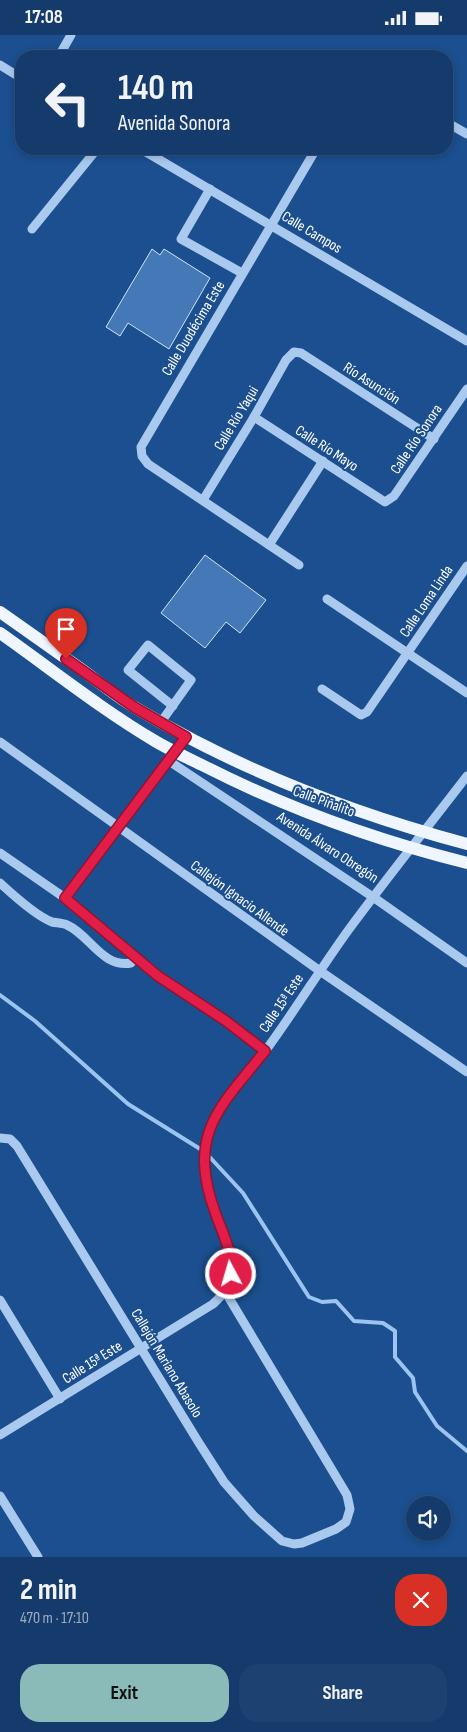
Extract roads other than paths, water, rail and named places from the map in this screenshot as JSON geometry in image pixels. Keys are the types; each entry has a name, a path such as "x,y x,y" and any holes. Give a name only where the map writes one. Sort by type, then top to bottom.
{"main road":[{"path":"0,612 134,707 186,737"},
{"name":"Avenida Álvaro Obregón","path":"0,633 172,756"},
{"name":"Calle Piñalito","path":"186,737 256,771 317,796 424,833 467,844"},
{"name":"Calle Piñalito","path":"172,756 310,815 412,848 467,863"}],"street":[{"path":"62,50 70,35"},
{"path":"0,65 15,74"},
{"path":"453,126 467,134"},
{"path":"32,229 92,155"},
{"name":"Calle Campos","path":"151,155 271,223 467,341"},
{"name":"Calle Duodécima Este","path":"203,500 148,463 142,456 141,447 312,155"},
{"path":"210,189 181,239 242,273"},
{"name":"Calle Río Yaqui","path":"203,500 254,417 286,360 294,352"},
{"name":"Río Asunción","path":"294,352 300,353 434,439"},
{"name":"Calle Río Sonora","path":"385,502 394,496 467,389"},
{"name":"Calle Río Mayo","path":"254,417 385,502"},
{"path":"269,545 323,461"},
{"path":"203,500 299,565"},
{"name":"Calle Loma Linda","path":"322,689 361,715 367,712 467,566"},
{"path":"327,599 467,693"},
{"path":"161,722 173,706 191,680 148,645 128,670 173,706"},
{"path":"65,898 186,737"},
{"name":"Callejón Ignacio Allende","path":"0,742 320,971 467,1073"},
{"name":"Avenida Álvaro Obregón","path":"172,756 467,963"},
{"name":"Calle 15ª Este","path":"0,1435 213,1304 226,1293 232,1264 209,1194 204,1167 205,1147 210,1127 219,1108 265,1051 373,897 467,776"},
{"path":"0,853 65,898 158,976 226,1021 265,1051"},
{"path":"0,883 12,894 52,921 67,925 82,935 98,952 116,963 131,963 135,957"},
{"name":"Callejón Mariano Abasolo","path":"0,1138 10,1139 17,1145 224,1482 265,1527 282,1541 294,1544 302,1543 346,1523 350,1509 347,1495 226,1293"},
{"path":"0,1300 60,1399"},
{"path":"0,1496 38,1557"}],"waterway":[{"path":"0,995 35,1021 128,1104 205,1152 243,1193 309,1297 322,1302 336,1301 354,1321 383,1323 395,1331 395,1357 413,1378 415,1392 437,1426 467,1451"}]}
